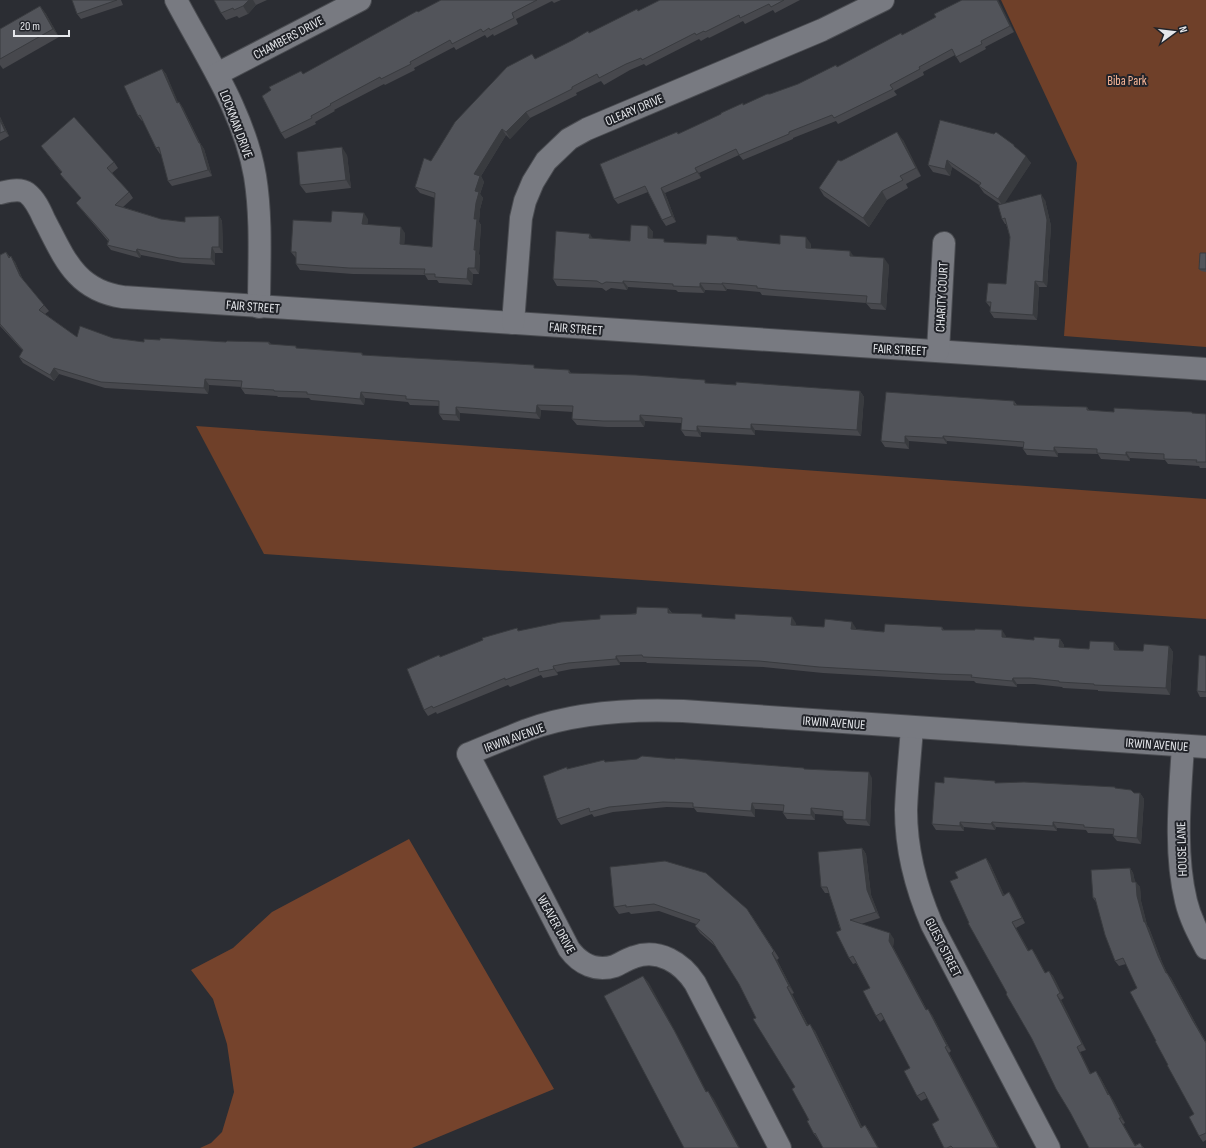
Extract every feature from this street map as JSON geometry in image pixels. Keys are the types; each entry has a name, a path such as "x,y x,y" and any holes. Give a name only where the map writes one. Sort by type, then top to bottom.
{"street":[{"name":"LOCKMAN DRIVE","path":"176,0 229,97 245,136 255,177 258,204 259,306"},
{"name":"CHAMBERS DRIVE","path":"217,74 360,0"},
{"name":"OLEARY DRIVE","path":"514,323 521,218 525,201 533,182 546,161 569,138 587,129 822,30 883,0"},
{"name":"FAIR STREET","path":"0,193 12,190 26,192 36,203 68,263 79,277 99,291 110,295 123,297 1206,369"},
{"name":"CHARITY COURT","path":"938,351 944,243"},
{"name":"IRWIN AVENUE","path":"468,754 528,730 550,723 593,715 641,710 683,711 912,728 1206,747"},
{"name":"GUEST STREET","path":"912,728 906,809 907,830 917,887 932,925 1049,1148"},
{"name":"HOUSE LANE","path":"1183,746 1180,821 1182,879 1190,915 1206,948"},
{"name":"WEAVER DRIVE","path":"468,754 569,949 580,962 598,968 607,968 635,956 655,955 663,956 684,969 695,983 780,1148"}],"green space":[{"name":"Biba Park","path":"1001,0 1206,0 1206,347 1064,336 1077,163"},
{"path":"196,426 1206,499 1206,619 264,554"}],"shaded area":[{"path":"409,839 554,1089 412,1148 200,1148 211,1143 222,1132 234,1092 227,1044 213,999 191,970 233,948 272,912"}],"building":[{"path":"72,0 117,0 77,14"},
{"path":"214,0 249,0 243,6 221,13"},
{"path":"441,0 537,0 512,13 514,18 490,30 489,28 483,32 481,29 452,44 450,40 410,62 411,64 381,79 380,77 330,104 331,105 311,116 312,118 281,133 262,96 271,90 269,87 301,71 303,74 417,11 418,12"},
{"path":"660,0 784,0 771,7 769,4 740,18 739,15 705,32 704,31 696,35 695,33 642,60 641,58 626,64 599,78 597,74 572,87 572,89 526,112 506,132 502,129 474,174 480,176 475,191 479,192 474,219 477,219 474,250 476,250 475,268 468,268 467,279 435,277 435,274 424,274 425,269 349,268 296,264 296,252 291,252 293,220 331,222 332,211 364,213 362,224 401,227 400,244 432,247 435,193 415,187 424,158 431,161 455,122 507,67 532,54 535,59 588,31 589,33 637,9 638,11"},
{"path":"962,0 997,0 1010,26 981,41 982,44 956,57 952,49 919,67 920,69 890,85 893,89 834,118 832,115 789,132 789,134 739,155 736,149 695,168 697,172 661,188 672,216 662,220 645,186 614,199 600,164 677,132 678,134 743,103 743,105 767,94 798,84 836,65 837,67 901,33 902,35 936,17 934,14"},
{"path":"40,6 53,29 0,59 0,29"},
{"path":"162,69 177,103 179,102 200,143 208,170 168,181 159,147 156,148 140,115 138,116 124,86"},
{"path":"74,117 114,162 107,168 129,192 115,205 161,219 185,222 185,217 219,216 219,247 212,247 211,259 179,258 137,249 136,252 107,245 109,240 76,203 81,198 60,174 62,172 41,146"},
{"path":"0,120 5,131 0,133"},
{"path":"940,120 994,134 996,132 1026,156 998,199 979,186 981,183 947,160 945,169 928,165"},
{"path":"897,132 916,168 900,176 903,180 882,191 863,218 819,188 838,160 841,161"},
{"path":"342,147 346,180 300,185 297,152"},
{"path":"1041,194 1047,220 1043,282 1035,281 1033,315 990,312 991,302 986,302 988,283 1006,284 1010,237 1005,218 1002,219 998,205"},
{"path":"631,225 648,226 648,238 664,239 664,242 706,244 707,235 737,237 737,240 780,244 780,235 806,237 806,248 850,251 850,256 884,258 881,304 866,303 867,296 777,290 757,288 757,286 722,283 700,283 700,287 623,281 623,283 606,282 602,284 597,281 553,279 556,231 590,234 589,238 630,241"},
{"path":"6,252 9,258 11,256 20,276 44,305 39,310 77,337 80,326 113,338 144,342 144,339 160,340 160,338 226,342 269,342 269,344 296,346 296,348 362,353 362,355 534,365 534,368 569,370 569,373 636,375 705,380 705,383 736,385 736,382 860,391 857,430 751,424 751,429 697,426 697,431 681,430 682,418 640,415 640,421 572,419 573,406 537,405 536,413 456,407 456,415 439,414 439,401 406,399 406,396 361,392 360,399 307,394 307,392 241,388 242,381 205,379 204,388 101,382 54,368 50,375 19,357 23,350 0,324 0,255"},
{"path":"1200,253 1206,253 1206,269 1199,269"},
{"path":"886,392 1014,401 1014,405 1087,407 1087,410 1114,412 1114,408 1206,414 1206,462 1196,462 1197,460 1164,459 1164,454 1126,452 1126,455 1097,453 1097,449 1054,447 1054,451 1023,449 1024,442 943,436 943,438 905,436 905,443 881,441"},
{"path":"637,607 668,608 668,613 702,614 702,617 735,619 735,614 792,617 791,625 824,627 825,619 852,622 851,629 884,632 885,624 942,627 942,630 1002,630 1002,637 1034,640 1034,637 1060,639 1059,647 1089,649 1090,641 1114,642 1114,650 1143,651 1144,644 1169,646 1166,688 1094,685 1030,678 1013,678 1012,681 971,677 972,675 819,667 759,661 643,657 642,655 616,656 616,659 568,663 553,666 554,669 539,672 538,668 505,680 505,678 433,708 432,706 424,710 407,669 439,655 440,657 483,640 482,638 517,628 518,631 561,622 600,619 600,615 636,614"},
{"path":"1199,655 1206,656 1206,692 1197,691"},
{"path":"642,756 804,769 869,772 866,820 843,819 843,811 811,808 811,815 783,813 784,805 752,803 751,811 693,807 693,803 663,802 609,807 590,812 589,808 557,819 543,776 567,767 567,769 604,760 605,762 637,759"},
{"path":"944,777 995,781 995,783 1024,782 1115,787 1131,790 1134,793 1140,793 1137,838 1113,836 1114,829 1084,827 1084,825 1053,822 1053,826 992,822 991,824 960,822 960,826 932,824 935,782 944,783"},
{"path":"862,848 867,890 876,912 850,920 890,933 889,941 926,1010 928,1009 947,1046 945,1047 998,1148 953,1148 951,1146 944,1148 932,1124 939,1120 924,1092 917,1096 904,1071 910,1068 881,1013 876,1016 863,991 870,988 853,956 849,958 836,932 841,930 827,887 821,887 818,852"},
{"path":"986,858 1003,896 1009,892 1022,918 1012,922 1028,951 1032,949 1045,973 1049,971 1060,993 1057,995 1082,1044 1077,1047 1090,1074 1096,1071 1121,1118 1119,1118 1135,1146 1140,1143 1143,1148 1089,1148 1056,1089 1032,1039 968,923 950,881 958,878 955,872"},
{"path":"665,861 706,873 747,909 774,951 772,953 789,986 787,987 807,1026 810,1024 861,1128 865,1125 878,1148 823,1148 807,1121 809,1120 792,1089 795,1087 753,1019 756,1018 739,984 712,941 695,926 700,920 654,904 614,907 610,867"},
{"path":"1130,868 1132,882 1136,882 1137,896 1144,922 1158,956 1166,973 1206,1043 1206,1133 1199,1136 1189,1117 1194,1114 1130,992 1137,988 1123,958 1115,961 1105,935 1095,898 1093,898 1091,870"},
{"path":"643,976 674,1030 706,1092 708,1091 739,1148 684,1148 604,996"}]}
